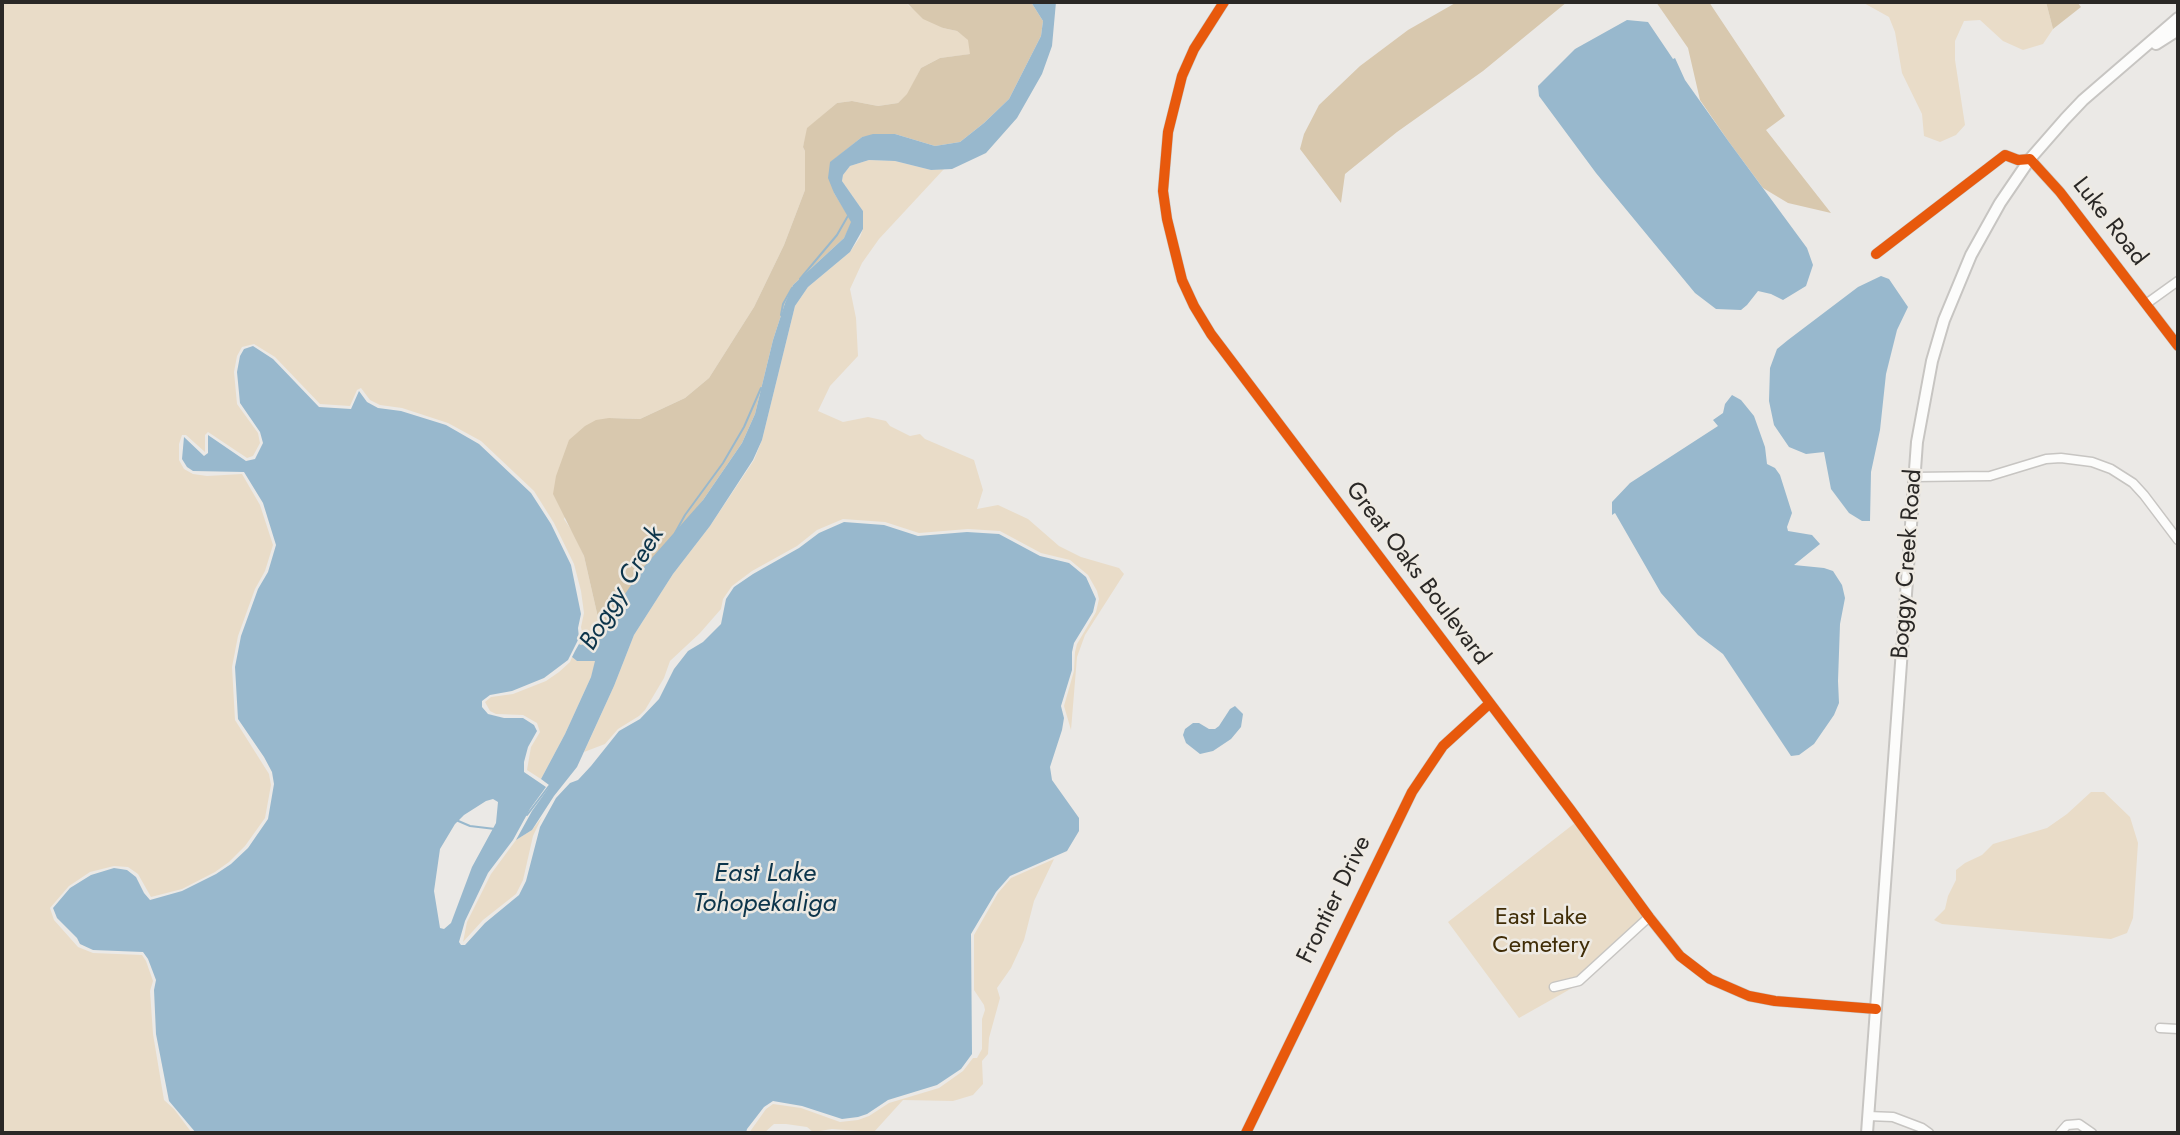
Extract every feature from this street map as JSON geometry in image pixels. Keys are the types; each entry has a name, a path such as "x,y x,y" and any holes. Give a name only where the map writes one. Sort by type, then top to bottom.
{"main road":[{"name":"Boggy Creek Road","path":"1867,1133 1914,477 1923,404 1944,320 1971,255 2000,203 2030,159 2064,119 2178,18"},
{"name":"Boggy Creek Road","path":"2130,61 2178,30"}],"street":[{"name":"Great Oaks Boulevard","path":"1224,2 1193,51 1176,94 1167,132 1163,191 1182,279 1211,334 1680,956 1710,979 1749,996 1775,1001 1876,1009"},
{"path":"1875,254 2005,155 2018,160 2030,159"},
{"name":"Luke Road","path":"2030,159 2060,192 2178,346"},
{"path":"2146,304 2178,281"},
{"path":"1914,477 1990,476 2046,459 2092,462 2133,484 2178,540"},
{"name":"Frontier Drive","path":"1246,1133 1412,792 1443,746 1489,704"},
{"path":"1554,987 1579,981 1648,917"},
{"path":"2160,1027 2178,1029"},
{"path":"1868,1116 1893,1117 1929,1133"},
{"path":"2060,1133 2067,1125 2079,1124 2092,1133"}],"green space":[{"path":"2,2 906,2 943,28 957,31 969,40 971,54 940,58 921,68 908,94 898,103 878,106 852,101 837,103 808,128 803,147 805,190 784,245 754,307 709,378 685,398 640,419 609,418 564,519 584,556 602,635 594,640 579,644 583,637 581,627 584,613 581,591 574,564 554,523 534,491 481,441 448,423 402,408 380,405 370,400 361,388 357,390 350,406 320,404 275,357 254,344 242,347 234,372 237,404 258,433 260,443 253,456 247,458 208,432 205,435 205,452 186,435 182,435 179,460 184,469 193,474 242,474 260,505 273,545 238,636 232,667 235,720 269,774 271,785 265,818 245,846 229,862 182,889 151,897 138,874 128,867 114,866 90,872 69,886 50,908 54,920 78,947 93,953 142,955 146,961 153,981 150,991 153,1034 164,1100 192,1133 2,1133"},
{"path":"1862,2 2046,2 2053,29 2043,44 2023,50 2003,41 1980,20 1964,21 1955,41 1955,60 1965,125 1956,135 1940,142 1924,136 1922,114 1902,73 1895,32 1889,17"},
{"path":"869,160 895,161 931,170 944,169 879,239 862,263 850,289 856,318 858,356 830,386 818,411 843,422 868,417 886,421 890,426 910,436 920,434 925,439 974,460 983,490 977,509 998,505 1028,519 1059,546 1081,557 1119,568 1124,574 1085,635 1077,657 1071,730 1064,706 1074,671 1075,652 1096,612 1099,599 1088,575 1070,560 1041,553 1000,531 968,529 919,533 885,522 843,519 817,530 797,546 752,571 732,586 723,599 721,609 670,661 664,678 645,710 618,729 605,744 584,752 634,635 673,574 710,526 754,460 762,440 795,306 808,287 850,252 860,237 863,211 842,181 850,166"},
{"path":"572,657 577,661 596,661 565,734 541,779 527,770 531,747 540,732 537,723 523,715 496,714 490,711 485,702 491,697 513,694 546,681 570,662"},
{"path":"2091,792 2104,792 2130,817 2138,843 2133,918 2127,933 2111,939 1942,924 1934,920 1945,909 1956,880 1956,870 1982,855 1993,844 2047,828"},
{"path":"542,817 533,836 523,880 516,894 483,920 463,942 467,922 491,874 516,840 532,830"},
{"name":"East Lake Cemetery","path":"1575,823 1648,922 1581,983 1519,1018 1448,922"},
{"path":"1054,859 1034,901 1024,940 1011,968 997,988 1000,998 989,1038 988,1054 982,1061 983,1084 973,1095 953,1101 903,1100 874,1132 832,1129 813,1132 807,1127 774,1124 764,1133 749,1133 766,1109 773,1104 801,1108 840,1122 858,1120 889,1103 939,1088 963,1071 982,1049 982,1019 985,1010 974,990 974,935 998,893 1011,878"}],"shaded area":[{"path":"906,2 1031,2 1043,21 1041,36 1009,99 960,142 935,146 895,134 862,137 831,162 834,193 852,222 844,238 793,285 773,340 755,414 742,443 602,635 584,556 553,494 556,476 569,440 596,420 640,419 685,398 709,378 754,307 784,245 805,190 803,147 807,128 837,103 852,101 878,106 898,103 907,94 921,68 940,58 970,54 968,40 957,31 923,19"},
{"path":"1457,2 1567,2 1483,71 1397,132 1345,174 1341,203 1300,149 1304,134 1319,105 1360,66 1408,30"},
{"path":"1656,2 1709,2 1785,116 1766,130 1831,213 1788,203 1763,188 1700,100 1688,48"},
{"path":"2046,2 2077,2 2081,7 2053,29"}],"water":[{"path":"1031,2 1056,2 1052,46 1042,74 1017,118 986,153 952,169 931,170 895,161 869,160 850,166 843,175 842,181 863,211 863,229 850,252 808,287 795,306 762,440 753,460 634,635 577,767 532,830 516,840 549,787 541,779 591,677 595,661 577,661 572,657 575,651 579,644 602,635 610,616 642,569 703,500 742,443 755,414 773,340 793,285 844,238 851,222 828,178 830,162 862,137 873,134 895,134 935,146 960,142 984,123 1009,99 1041,36 1043,21"},
{"path":"1627,20 1648,22 1673,59 1675,58 1685,80 1807,248 1813,265 1806,286 1783,300 1758,291 1741,310 1716,309 1695,293 1596,173 1539,96 1538,86 1575,49"},
{"path":"1881,276 1889,279 1908,307 1897,330 1886,374 1880,430 1871,472 1870,521 1862,521 1849,513 1831,489 1824,452 1806,454 1789,447 1774,425 1769,401 1770,368 1777,349 1858,287"},
{"name":"East Lake Tohopekaliga","path":"253,346 273,359 319,407 351,409 359,391 367,402 378,408 401,411 446,425 479,444 531,493 551,524 571,565 581,614 579,638 568,660 544,678 512,691 490,695 482,701 482,707 488,714 504,718 523,718 534,725 537,731 528,747 524,772 546,787 513,840 488,873 465,921 459,942 461,945 465,945 485,923 519,895 526,881 540,827 556,798 570,783 578,780 619,731 640,719 659,699 674,669 688,651 703,642 721,624 726,599 734,587 819,533 844,522 884,525 918,536 967,532 999,534 1040,556 1069,563 1086,577 1096,599 1093,612 1074,643 1072,670 1061,706 1064,718 1062,730 1050,767 1052,780 1079,818 1079,831 1067,851 1010,876 996,892 971,934 972,1054 961,1069 937,1085 888,1100 858,1117 842,1119 802,1106 773,1101 764,1107 746,1133 196,1133 169,1101 156,1034 156,980 148,959 143,952 93,950 80,944 57,918 53,908 70,888 91,875 114,868 127,870 136,877 150,900 182,891 231,864 248,848 268,819 274,784 272,772 238,719 235,667 241,636 258,589 268,572 276,545 263,503 244,472 193,471 182,459 184,437 204,456 208,453 208,435 246,461 255,459 263,443 260,432 240,403 237,372 244,349","holes":["493,799 498,802 496,823 472,867 451,923 444,929 440,928 434,891 440,849 455,824 464,815 486,801"]},
{"path":"1732,395 1741,400 1754,416 1765,447 1767,464 1775,468 1780,475 1792,513 1788,531 1812,535 1820,544 1794,565 1833,571 1842,585 1845,598 1840,624 1839,703 1814,744 1799,755 1791,756 1723,654 1698,635 1661,593 1615,513 1612,515 1612,502 1630,483 1718,426 1713,420 1723,413 1725,404"},
{"path":"1235,706 1243,714 1241,727 1231,739 1213,751 1200,754 1186,743 1183,735 1185,729 1193,723 1199,723 1209,729 1215,729"}],"waterway":[{"name":"Boggy Creek","path":"800,279 837,235 849,214"},
{"name":"Boggy Creek","path":"781,315 783,304 792,288"},
{"name":"Boggy Creek","path":"675,533 723,463 744,427 761,388"},
{"name":"Boggy Creek","path":"527,815 549,786"},
{"name":"Boggy Creek","path":"456,820 470,826 495,829"}],"cycle path":[{"path":"1224,2 1194,49 1182,76 1168,132 1163,191 1182,280 1211,334 1680,956 1710,979 1749,996 1775,1001 1876,1009"},
{"path":"1876,254 2005,155 2018,160 2030,159 2060,192 2178,346"},
{"path":"1246,1133 1412,792 1443,746 1489,704"}]}
